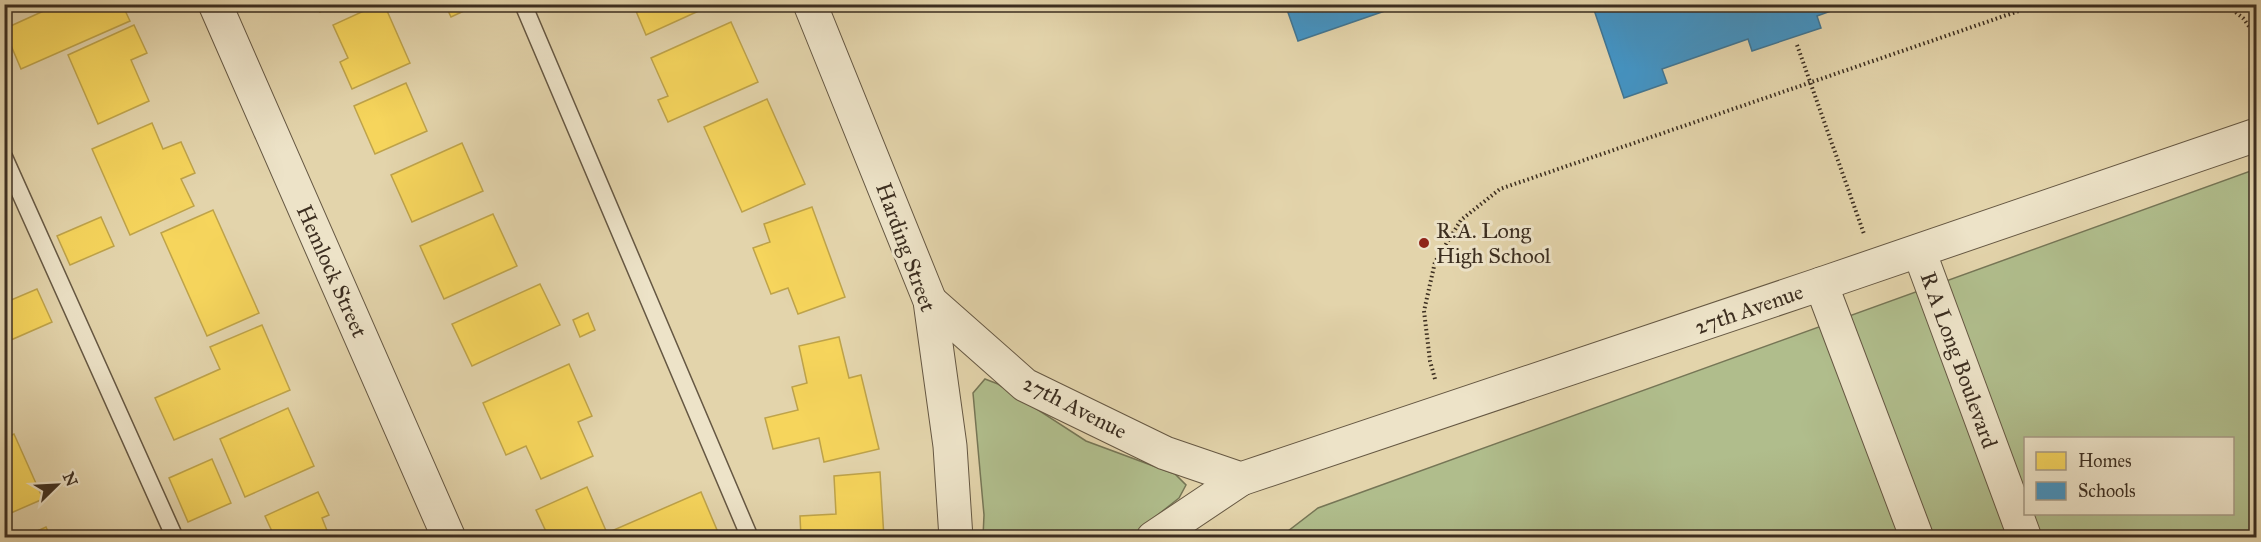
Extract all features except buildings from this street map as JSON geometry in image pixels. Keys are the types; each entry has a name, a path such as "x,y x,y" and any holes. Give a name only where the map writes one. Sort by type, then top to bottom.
{"street":[{"name":"Hemlock Street","path":"215,4 449,537"},
{"name":"Harding Street","path":"813,5 930,301 950,446 956,537"},
{"name":"27th Avenue","path":"1153,537 1241,479 1876,266 2256,135"},
{"name":"R A Long Boulevard","path":"1919,251 2025,537"},
{"path":"1821,284 1917,537"},
{"name":"27th Avenue","path":"930,301 1024,385 1165,453 1241,479"}],"lane":[{"path":"523,4 750,537"},
{"path":"4,158 176,537"}],"path":[{"path":"1445,411 1430,361 1424,311 1435,262 1461,220 1500,189 2039,4"},
{"path":"2225,4 2243,18 2256,36"},
{"path":"1797,45 1876,266"}],"green space":[{"path":"2256,169 2256,537 1279,538 1318,508"},
{"path":"985,379 998,384 1086,441 1175,474 1186,485 1179,498 1130,537 983,537 984,515 973,393"}],"place":[{"name":"R.A. Long High School","path":"1424,243"}]}
